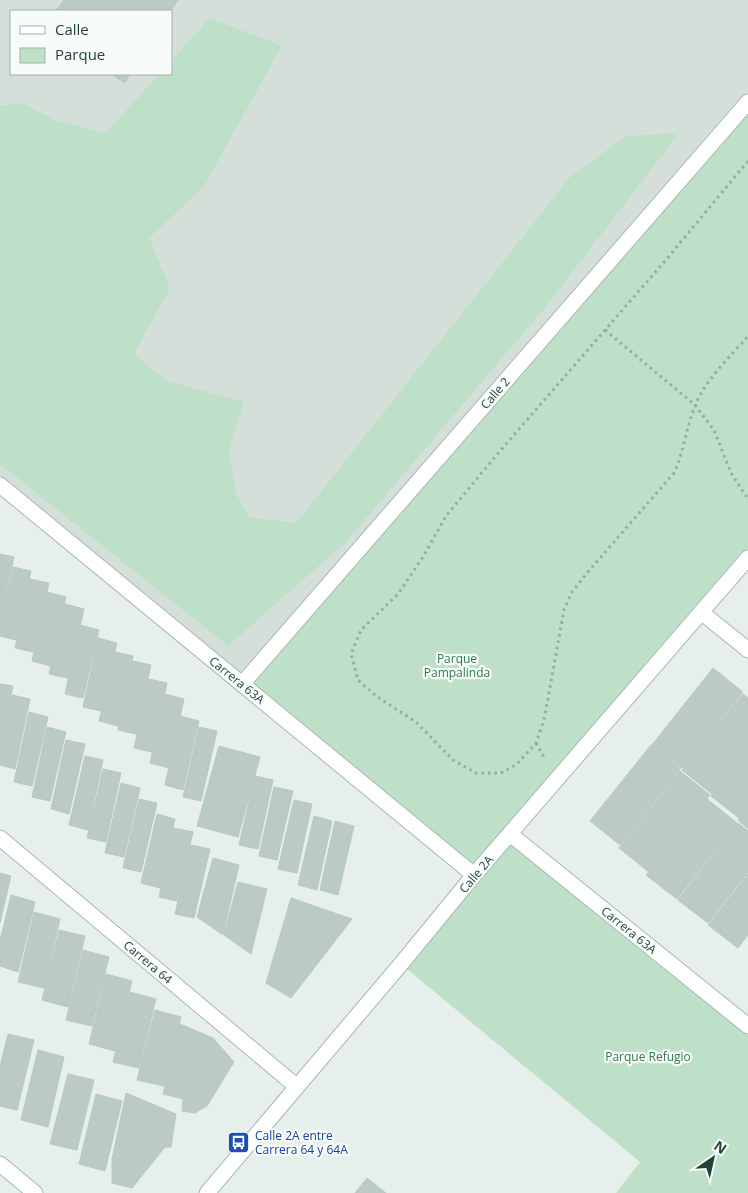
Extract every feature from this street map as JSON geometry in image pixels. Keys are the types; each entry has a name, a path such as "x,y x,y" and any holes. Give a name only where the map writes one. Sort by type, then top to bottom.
{"street":[{"name":"Calle 2","path":"242,684 748,102"},
{"name":"Carrera 63A","path":"0,485 474,875"},
{"name":"Calle 2A","path":"207,1193 296,1086 402,964 474,875 748,558"},
{"path":"701,612 748,650"},
{"name":"Carrera 63A","path":"510,834 748,1026"},
{"name":"Carrera 64","path":"0,838 296,1086"},
{"path":"0,1164 34,1193"}],"path":[{"path":"748,161 665,261 446,516 423,557 398,594 361,630 351,654 358,680 376,696 416,722 453,760 476,773 500,773 517,764 536,743 544,720 564,610 572,592 674,473 680,459 695,405 716,372 748,336"},
{"path":"605,330 695,405 714,430 731,473 748,499"}],"shaded area":[{"path":"0,0 748,0 748,102 242,684 0,485"}],"green space":[{"path":"210,18 282,46 203,188 149,238 170,288 134,354 167,381 244,402 229,450 236,494 249,517 296,523 570,177 626,136 679,133 548,304 346,542 228,646 0,464 0,106 24,103 54,120 105,133 159,75 172,75 172,60"},
{"name":"Parque Pampalinda","path":"748,102 748,558 510,834 748,1026 748,1193 616,1193 640,1162 401,964 474,875 242,684"}],"building":[{"path":"64,0 178,0 172,10 57,10"},
{"path":"113,75 129,75 125,83"},
{"path":"0,554 14,557 0,618"},
{"path":"13,567 31,571 16,640 0,636 0,622"},
{"path":"30,579 49,583 33,652 15,648"},
{"path":"47,592 66,597 50,666 32,661"},
{"path":"65,604 84,609 68,678 49,674"},
{"path":"80,625 99,630 83,698 65,694"},
{"path":"98,638 117,643 101,711 83,707"},
{"path":"115,652 133,656 118,726 99,721"},
{"path":"133,661 151,665 136,734 118,730"},
{"path":"713,668 743,692 683,768 652,745"},
{"path":"149,679 167,683 152,752 134,748"},
{"path":"0,684 13,686 0,744"},
{"path":"165,694 184,699 169,768 150,763"},
{"path":"743,694 748,698 748,749 712,794 682,770"},
{"path":"12,695 30,699 15,769 0,765 0,748"},
{"path":"29,712 48,717 32,786 14,782"},
{"path":"180,716 199,721 183,790 165,785"},
{"path":"47,727 66,732 50,801 32,797"},
{"path":"199,727 217,731 201,801 183,797"},
{"path":"66,740 85,744 69,814 51,809"},
{"path":"651,745 681,768 620,845 590,821"},
{"path":"219,746 260,757 238,837 197,826"},
{"path":"748,750 748,807 739,818 711,796"},
{"path":"85,756 103,760 88,830 69,825"},
{"path":"103,769 121,773 106,842 87,838"},
{"path":"680,771 710,795 649,872 619,848"},
{"path":"255,776 273,780 258,849 239,845"},
{"path":"121,783 140,788 124,857 105,853"},
{"path":"274,787 293,791 277,860 259,856"},
{"path":"139,799 157,803 141,872 123,868"},
{"path":"707,799 737,823 677,899 646,875"},
{"path":"294,800 312,804 297,873 278,869"},
{"path":"748,808 748,829 738,820"},
{"path":"157,814 175,819 160,888 141,883"},
{"path":"314,816 332,821 317,890 298,885"},
{"path":"335,821 354,826 338,895 320,890"},
{"path":"738,823 748,831 748,872 708,923 678,900"},
{"path":"174,828 193,832 177,901 159,897"},
{"path":"191,845 210,849 194,918 175,914"},
{"path":"213,858 239,865 223,935 197,917"},
{"path":"0,873 11,876 0,923"},
{"path":"748,874 748,935 738,948 708,925"},
{"path":"238,882 267,889 251,954 224,935"},
{"path":"11,895 35,902 18,972 0,966 0,941"},
{"path":"291,898 352,919 291,998 266,983"},
{"path":"34,912 60,919 44,988 18,982"},
{"path":"59,930 85,936 68,1007 42,1000"},
{"path":"83,950 109,957 92,1026 66,1020"},
{"path":"106,974 132,981 115,1051 89,1044"},
{"path":"130,992 156,999 139,1068 113,1062"},
{"path":"155,1010 181,1017 164,1086 137,1080"},
{"path":"180,1024 213,1038 234,1062 207,1106 195,1113 182,1111 183,1099 163,1094"},
{"path":"8,1034 34,1040 17,1110 0,1106 0,1066"},
{"path":"38,1050 64,1057 48,1127 21,1120"},
{"path":"68,1074 94,1080 77,1150 50,1144"},
{"path":"126,1093 176,1114 171,1147 165,1147 132,1188 112,1183 112,1159"},
{"path":"96,1094 122,1101 105,1171 79,1164"},
{"path":"367,1178 386,1193 355,1193"}],"place":[{"name":"Calle 2A entre Carrera 64 y 64A","path":"239,1142"}],"park label":[{"name":"Parque Refugio","path":"648,1056"}]}
